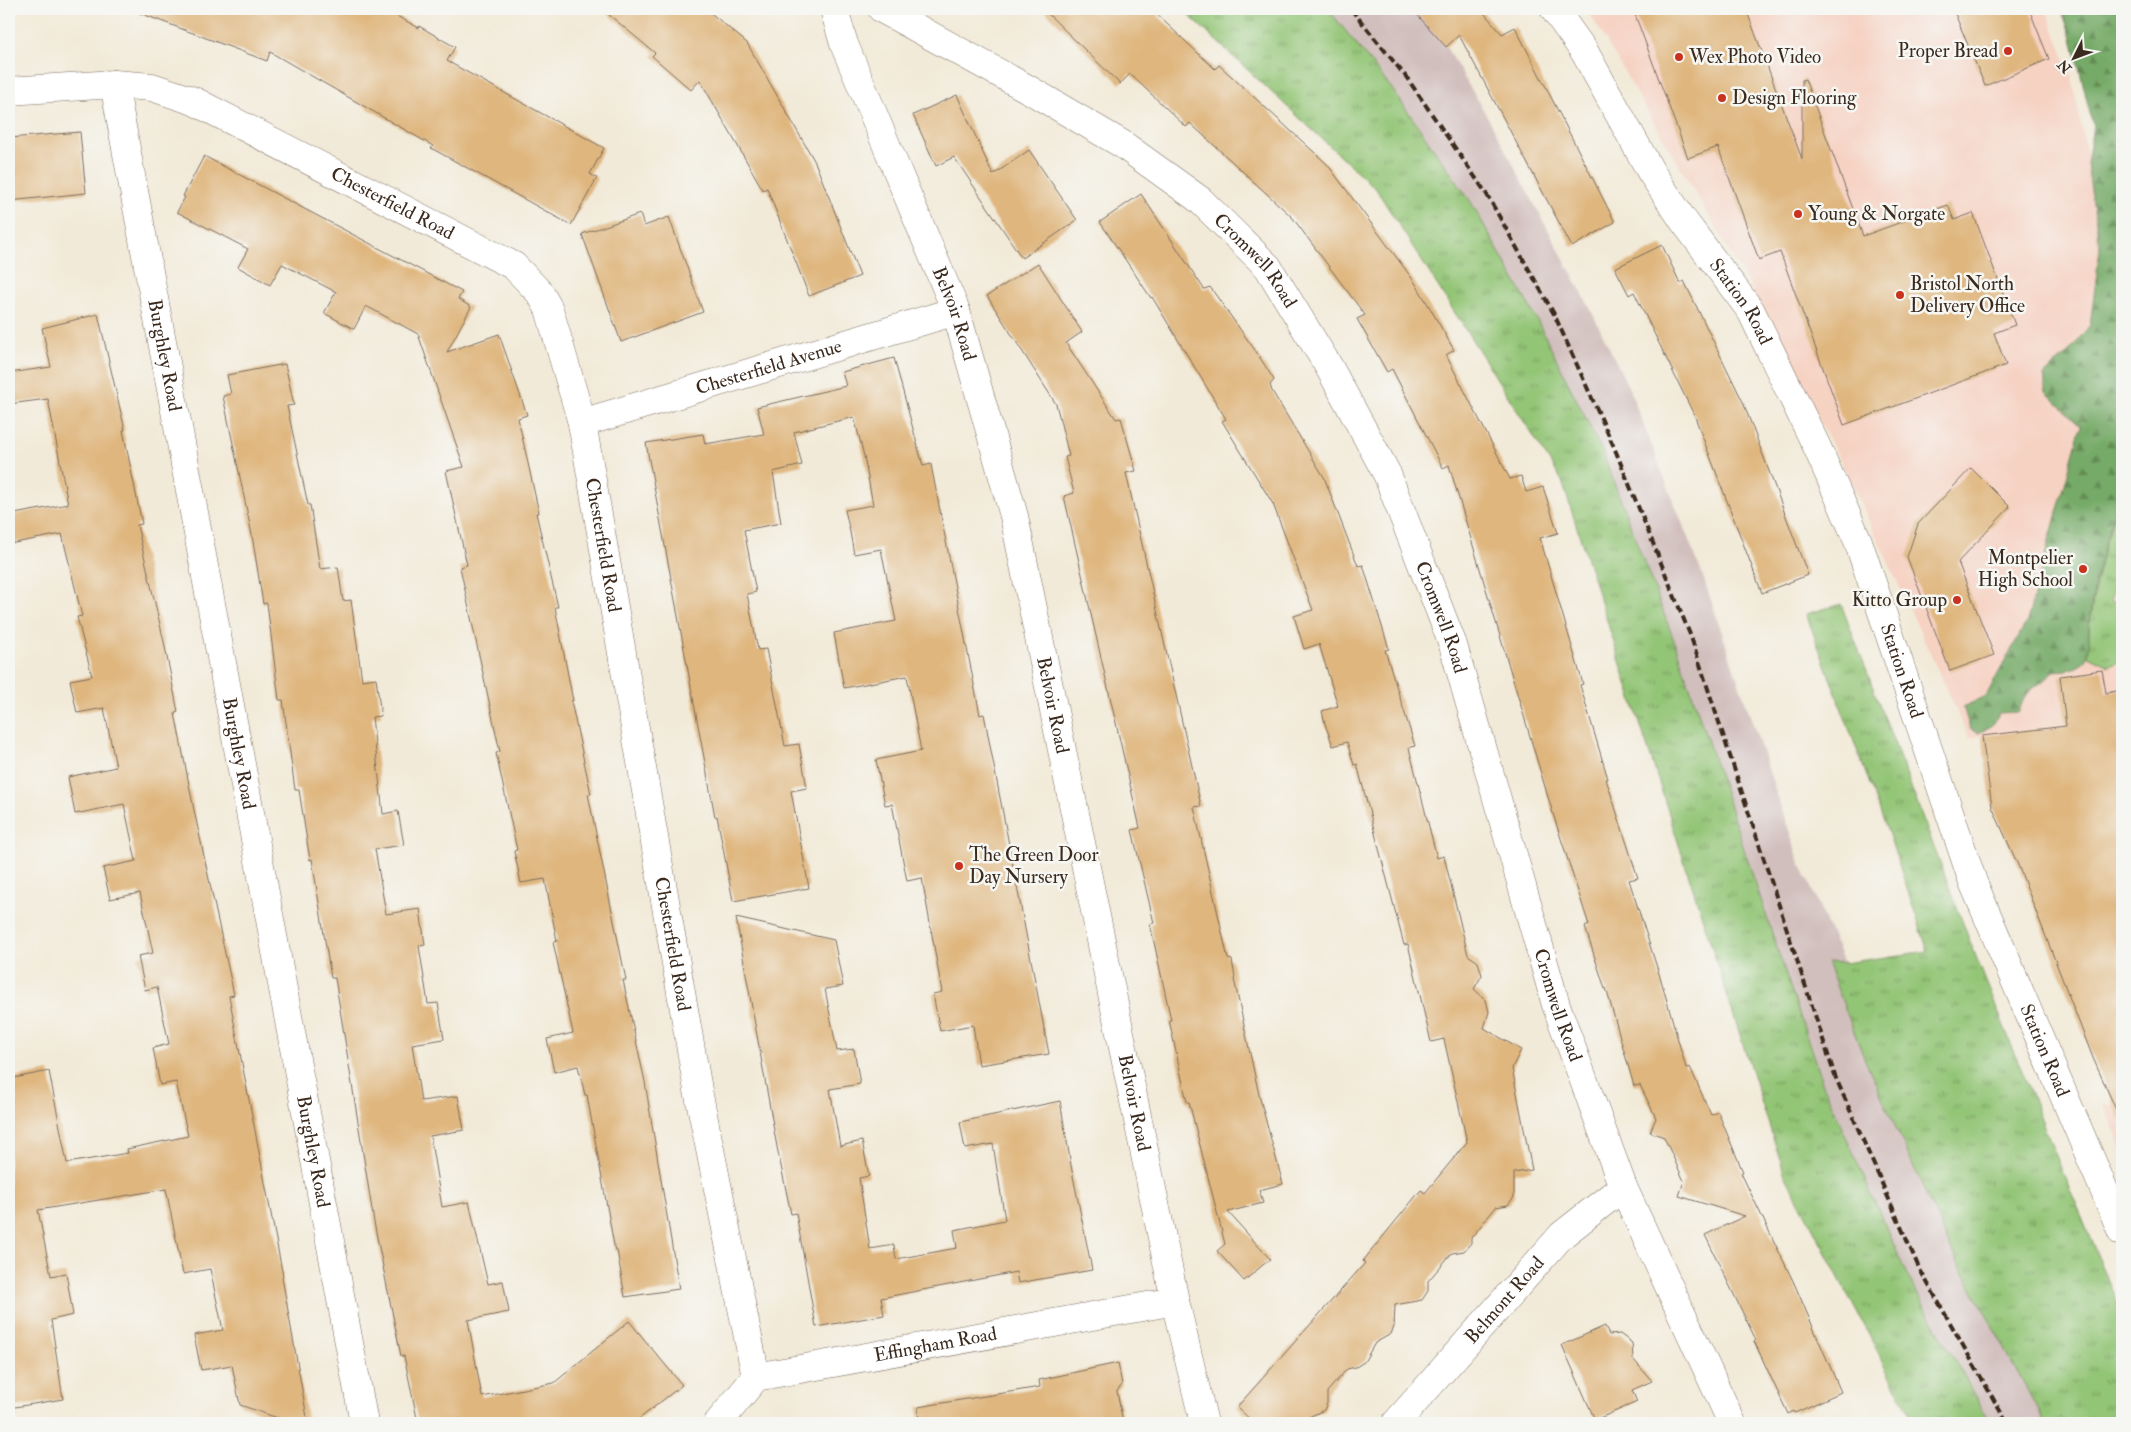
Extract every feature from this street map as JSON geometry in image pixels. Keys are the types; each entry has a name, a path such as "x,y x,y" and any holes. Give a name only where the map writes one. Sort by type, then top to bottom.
{"street":[{"name":"Belvoir Road","path":"834,9 844,44 956,311 1014,516 1175,1301 1204,1423"},
{"name":"Cromwell Road","path":"882,9 1028,89 1122,144 1200,200 1268,267 1329,367 1388,474 1453,645 1556,1005 1623,1187 1732,1423"},
{"name":"Station Road","path":"1554,9 1584,51 1656,180 1683,220 1751,311 1817,447 1858,542 1973,882 2122,1232"},
{"name":"Chesterfield Road","path":"9,91 114,84 152,87 194,101 514,266 540,293 549,310 582,422 698,1090 756,1377"},
{"name":"Burghley Road","path":"114,84 364,1423"},
{"name":"Chesterfield Avenue","path":"582,422 956,311"},
{"name":"Belmont Road","path":"1396,1423 1562,1235 1623,1187"},
{"name":"Effingham Road","path":"756,1377 1175,1301"},
{"path":"718,1423 756,1377"}],"shaded area":[{"path":"1328,9 1412,9 1446,47 1491,123 1590,308 1631,393 1701,571 1799,860 1844,963 1827,962 1865,1060 1953,1253 2045,1423 1990,1423 1907,1275 1822,1082 1675,643 1602,451 1537,320 1471,202 1392,89"},
{"path":"1586,9 2046,9 2072,77 2115,304 2122,307 2122,802 2038,809 1990,793 1982,736 1969,738 1848,475 1744,276"},
{"path":"2104,1104 2122,1107 2122,1151"}],"green space":[{"path":"1182,9 1328,9 1392,89 1471,202 1537,320 1602,451 1675,643 1822,1082 1907,1275 1990,1423 1915,1423 1785,1175 1562,481 1376,189"},
{"path":"2061,9 2122,9 2122,490 2106,539 2094,589 2087,657 2077,667 2054,671 2026,695 2019,712 1999,713 1993,725 1979,733 1970,729 1963,707 1986,696 2027,621 2081,426 2046,392 2044,375 2067,354 2090,325 2100,249 2087,164 2093,126 2072,38"},
{"path":"2122,490 2122,569 2110,600 2122,606 2122,661 2109,666 2088,656 2089,635 2094,593 2109,531"},
{"path":"1841,604 1971,944 2122,1314 2122,1423 2045,1423 1953,1253 1865,1060 1827,962 1844,963 1928,951 1889,835 1806,614"}],"building":[{"path":"138,9 384,9 419,28 419,26 455,47 447,61 604,148 590,174 597,178 571,225 431,148 433,146 270,52 267,61 137,12"},
{"path":"602,9 706,9 747,43 815,162 860,276 809,296 767,188 763,190 700,80 691,90 652,56 655,53"},
{"path":"1043,9 1151,9 1215,69 1219,65 1327,164 1414,281 1430,308 1454,350 1446,355 1510,479 1521,476 1526,492 1543,487 1558,533 1540,538 1583,684 1580,685 1608,779 1606,779 1638,878 1629,880 1661,980 1686,1068 1690,1067 1711,1115 1718,1112 1743,1172 1741,1173 1794,1283 1841,1392 1795,1413 1794,1411 1788,1414 1754,1341 1756,1340 1705,1235 1745,1216 1679,1196 1684,1181 1664,1137 1650,1132 1656,1118 1640,1085 1634,1086 1606,988 1585,927 1589,925 1554,817 1449,465 1443,468 1392,369 1387,372 1357,319 1365,315 1292,217 1190,123 1186,127 1130,74 1120,84"},
{"path":"1412,9 1489,9 1484,13 1502,34 1515,27 1615,222 1572,247 1459,35 1446,47"},
{"path":"1633,9 1746,9 1802,159 1802,80 1805,79 1863,236 1948,205 1954,220 1973,213 2015,325 1994,333 2006,365 1844,425 1780,252 1759,260 1718,147 1688,158"},
{"name":"Proper Bread","path":"1953,9 2029,9 2049,59 1985,86"},
{"path":"957,95 993,175 1029,150 1077,220 1022,258 954,157 936,166 913,115"},
{"path":"80,132 86,193 9,201 9,138"},
{"path":"204,156 462,292 458,299 471,307 447,352 499,334 527,415 518,418 539,513 536,513 558,607 555,607 573,701 571,701 591,794 588,794 626,980 623,980 645,1082 679,1289 625,1297 587,1095 585,1095 578,1066 554,1072 547,1039 573,1033 553,942 557,941 545,879 521,883 514,851 517,850 496,753 500,752 460,567 467,565 446,471 464,467 418,334 366,306 354,329 324,313 336,292 282,264 270,285 238,267 248,249 177,212 185,197 183,196"},
{"path":"1141,194 1204,289 1210,287 1257,353 1274,380 1270,385 1272,391 1324,477 1358,566 1363,565 1389,649 1385,650 1415,746 1409,748 1437,858 1444,856 1468,955 1478,962 1482,975 1474,989 1486,1000 1489,1012 1484,1028 1521,1050 1512,1068 1532,1170 1514,1173 1514,1197 1508,1205 1496,1207 1471,1238 1471,1243 1464,1251 1452,1253 1428,1281 1428,1291 1422,1300 1395,1305 1394,1327 1391,1334 1375,1343 1364,1362 1356,1367 1347,1369 1327,1392 1327,1403 1324,1410 1296,1423 1254,1423 1237,1407 1365,1263 1363,1261 1421,1190 1425,1193 1467,1142 1444,1039 1431,1042 1408,944 1404,945 1357,764 1354,765 1347,742 1333,746 1325,724 1322,711 1338,706 1319,644 1304,649 1294,616 1313,610 1273,504 1222,421 1226,419 1152,297 1100,222"},
{"path":"640,214 644,226 669,217 703,312 621,342 582,234"},
{"path":"1662,245 1680,283 1684,281 1743,402 1808,575 1762,593 1695,417 1634,292 1629,295 1615,268"},
{"path":"1038,263 1082,332 1066,343 1116,419 1121,418 1136,471 1126,473 1201,806 1194,807 1228,959 1232,960 1234,979 1259,1095 1283,1184 1259,1190 1263,1203 1228,1212 1270,1259 1244,1281 1217,1251 1225,1244 1189,1102 1187,1102 1169,1020 1171,1020 1150,924 1154,923 1132,830 1140,828 1064,496 1074,493 1065,457 1069,456 1056,404 987,296"},
{"path":"98,314 125,430 123,430 142,524 137,525 164,642 178,712 175,713 194,810 234,995 229,996 283,1276 308,1423 292,1423 240,1405 232,1365 201,1370 194,1335 223,1330 210,1269 183,1274 166,1189 38,1210 51,1276 66,1273 73,1315 51,1320 63,1399 9,1408 9,1079 49,1071 67,1163 128,1153 127,1149 188,1136 176,1082 160,1085 153,1048 169,1044 157,987 145,990 138,956 153,953 140,893 110,899 103,868 136,861 124,804 75,814 68,777 116,767 104,708 77,713 70,680 92,676 77,617 82,616 62,534 9,544 9,515 68,504 48,399 9,404 9,373 51,367 42,328"},
{"path":"894,358 923,466 931,464 980,715 984,714 1049,1054 979,1065 973,1025 940,1031 933,994 942,992 922,878 907,881 892,804 885,805 876,760 921,751 907,676 844,688 834,633 896,621 881,549 854,554 845,510 873,505 864,456 854,417 794,432 802,465 773,472 781,523 744,530 756,592 747,594 758,650 766,649 785,746 799,744 807,788 791,791 809,888 733,901 717,816 715,817 646,443 703,434 705,444 764,434 757,407 846,386 842,372"},
{"path":"285,364 294,405 287,406 308,505 310,505 320,569 338,567 343,601 351,600 362,680 376,678 381,716 372,717 383,814 398,811 404,845 375,849 386,914 420,909 425,945 419,946 428,1004 438,1003 444,1039 412,1044 421,1101 458,1096 464,1130 430,1136 442,1207 469,1202 488,1284 503,1281 509,1312 468,1320 482,1397 554,1383 629,1321 682,1385 634,1423 418,1423 404,1356 401,1356 374,1222 335,978 331,978 299,790 295,790 283,700 279,700 267,603 263,604 252,535 223,396 231,394 227,375"},
{"path":"1971,468 2010,507 1958,562 1994,655 1950,671 1907,557 1918,524"},
{"path":"2102,670 2106,693 2122,690 2122,1123 2093,1058 2018,865 1992,807 1982,736 2066,726 2060,676"},
{"path":"736,918 834,940 843,986 825,989 837,1051 854,1049 860,1084 830,1089 840,1146 862,1141 869,1176 859,1178 870,1249 894,1245 896,1259 957,1248 954,1230 1005,1220 993,1144 965,1149 960,1122 1060,1101 1092,1270 1018,1283 1016,1272 881,1298 884,1315 816,1327 796,1213 791,1214 777,1147"},
{"path":"1605,1326 1609,1335 1620,1334 1632,1343 1633,1359 1652,1381 1632,1390 1637,1402 1595,1420 1562,1345"},
{"path":"1118,1363 1122,1385 1117,1391 1123,1423 919,1423 918,1407 1040,1387 1039,1380"}],"railway":[{"path":"1351,9 1407,78 1486,193 1554,314 1614,447 1691,637 1835,1076 1919,1268 2007,1423"}],"place":[{"name":"Proper Bread","path":"2008,51"},
{"name":"Wex Photo Video","path":"1679,57"},
{"name":"Design Flooring","path":"1722,98"},
{"name":"Young & Norgate","path":"1798,214"},
{"name":"Bristol North Delivery Office","path":"1900,295"},
{"name":"Montpelier High School","path":"2083,569"},
{"name":"Kitto Group","path":"1957,600"},
{"name":"The Green Door Day Nursery","path":"959,866"}]}
